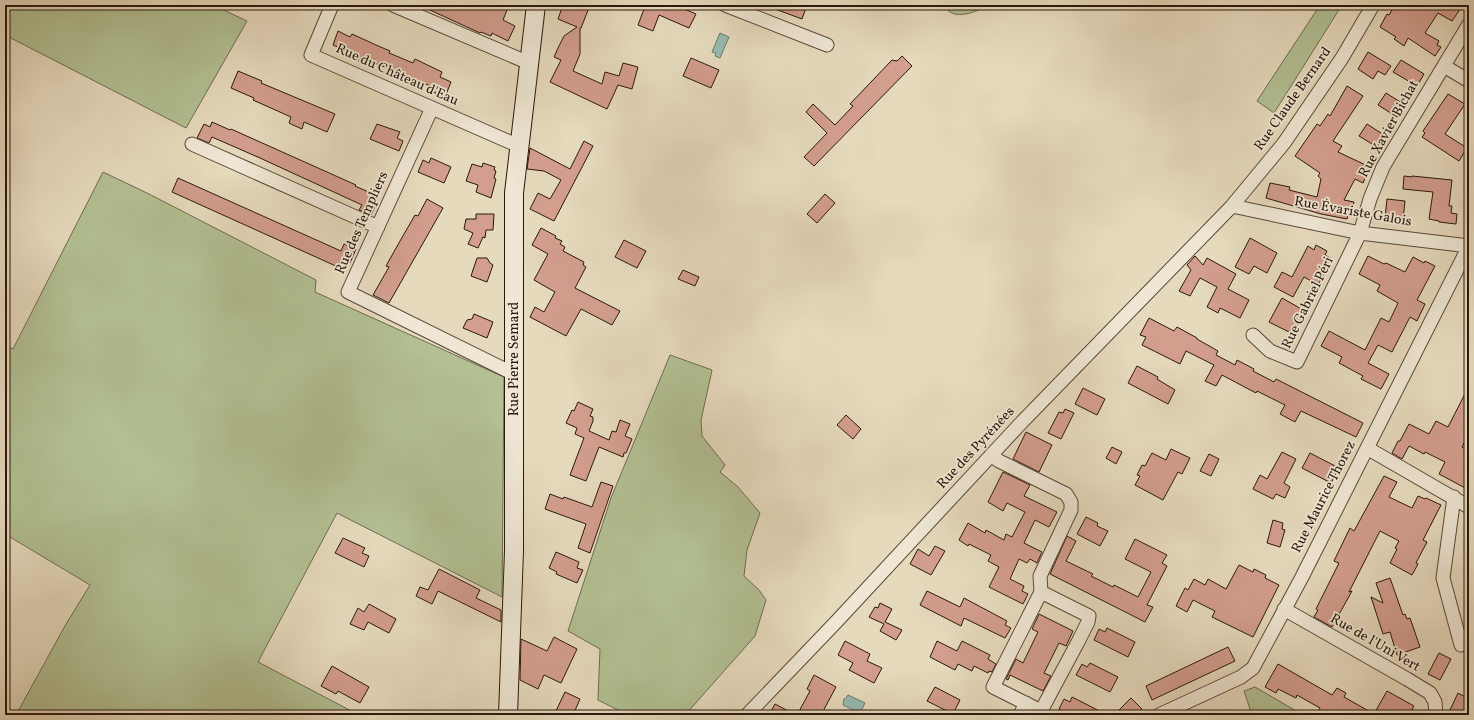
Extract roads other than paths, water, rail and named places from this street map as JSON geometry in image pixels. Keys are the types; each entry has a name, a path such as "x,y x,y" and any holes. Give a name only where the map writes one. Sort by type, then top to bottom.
{"main road":[{"name":"Rue Pierre Semard","path":"508,715 514,552 514,193 536,5"}],"street":[{"name":"Rue du Château d'Eau","path":"332,5 311,55 520,146"},
{"path":"393,5 529,63"},
{"path":"725,5 827,45"},
{"name":"Rue Claude Bernard","path":"1232,206 1284,144 1342,58 1373,5"},
{"name":"Rue Xavier Bichat","path":"1360,232 1370,199 1383,167 1469,24"},
{"path":"1444,66 1469,81"},
{"name":"Rue des Templiers","path":"432,108 348,292 514,374"},
{"path":"192,144 378,228"},
{"name":"Rue Évariste Galois","path":"1232,206 1360,232 1469,246"},
{"name":"Rue des Pyrénées","path":"747,715 843,615 1027,416 1232,206"},
{"name":"Rue Gabriel Péri","path":"1253,335 1270,351 1298,362 1360,232"},
{"name":"Rue Maurice Thorez","path":"1160,715 1247,674 1253,668 1367,448 1469,246"},
{"path":"1367,448 1469,507"},
{"path":"991,455 999,461 1066,494 1071,502 1071,510 1040,576 1041,592 993,687 1023,709 1041,711 1079,640 1088,622 1089,616 1041,592"},
{"path":"1454,498 1443,578 1461,645"},
{"name":"Rue de l'Uni Vert","path":"1284,609 1430,693 1435,702 1436,715"}],"water":[{"path":"720,33 729,37 720,58 715,56 716,53 712,52"},
{"path":"848,695 865,703 860,713 843,705 844,699"}]}
